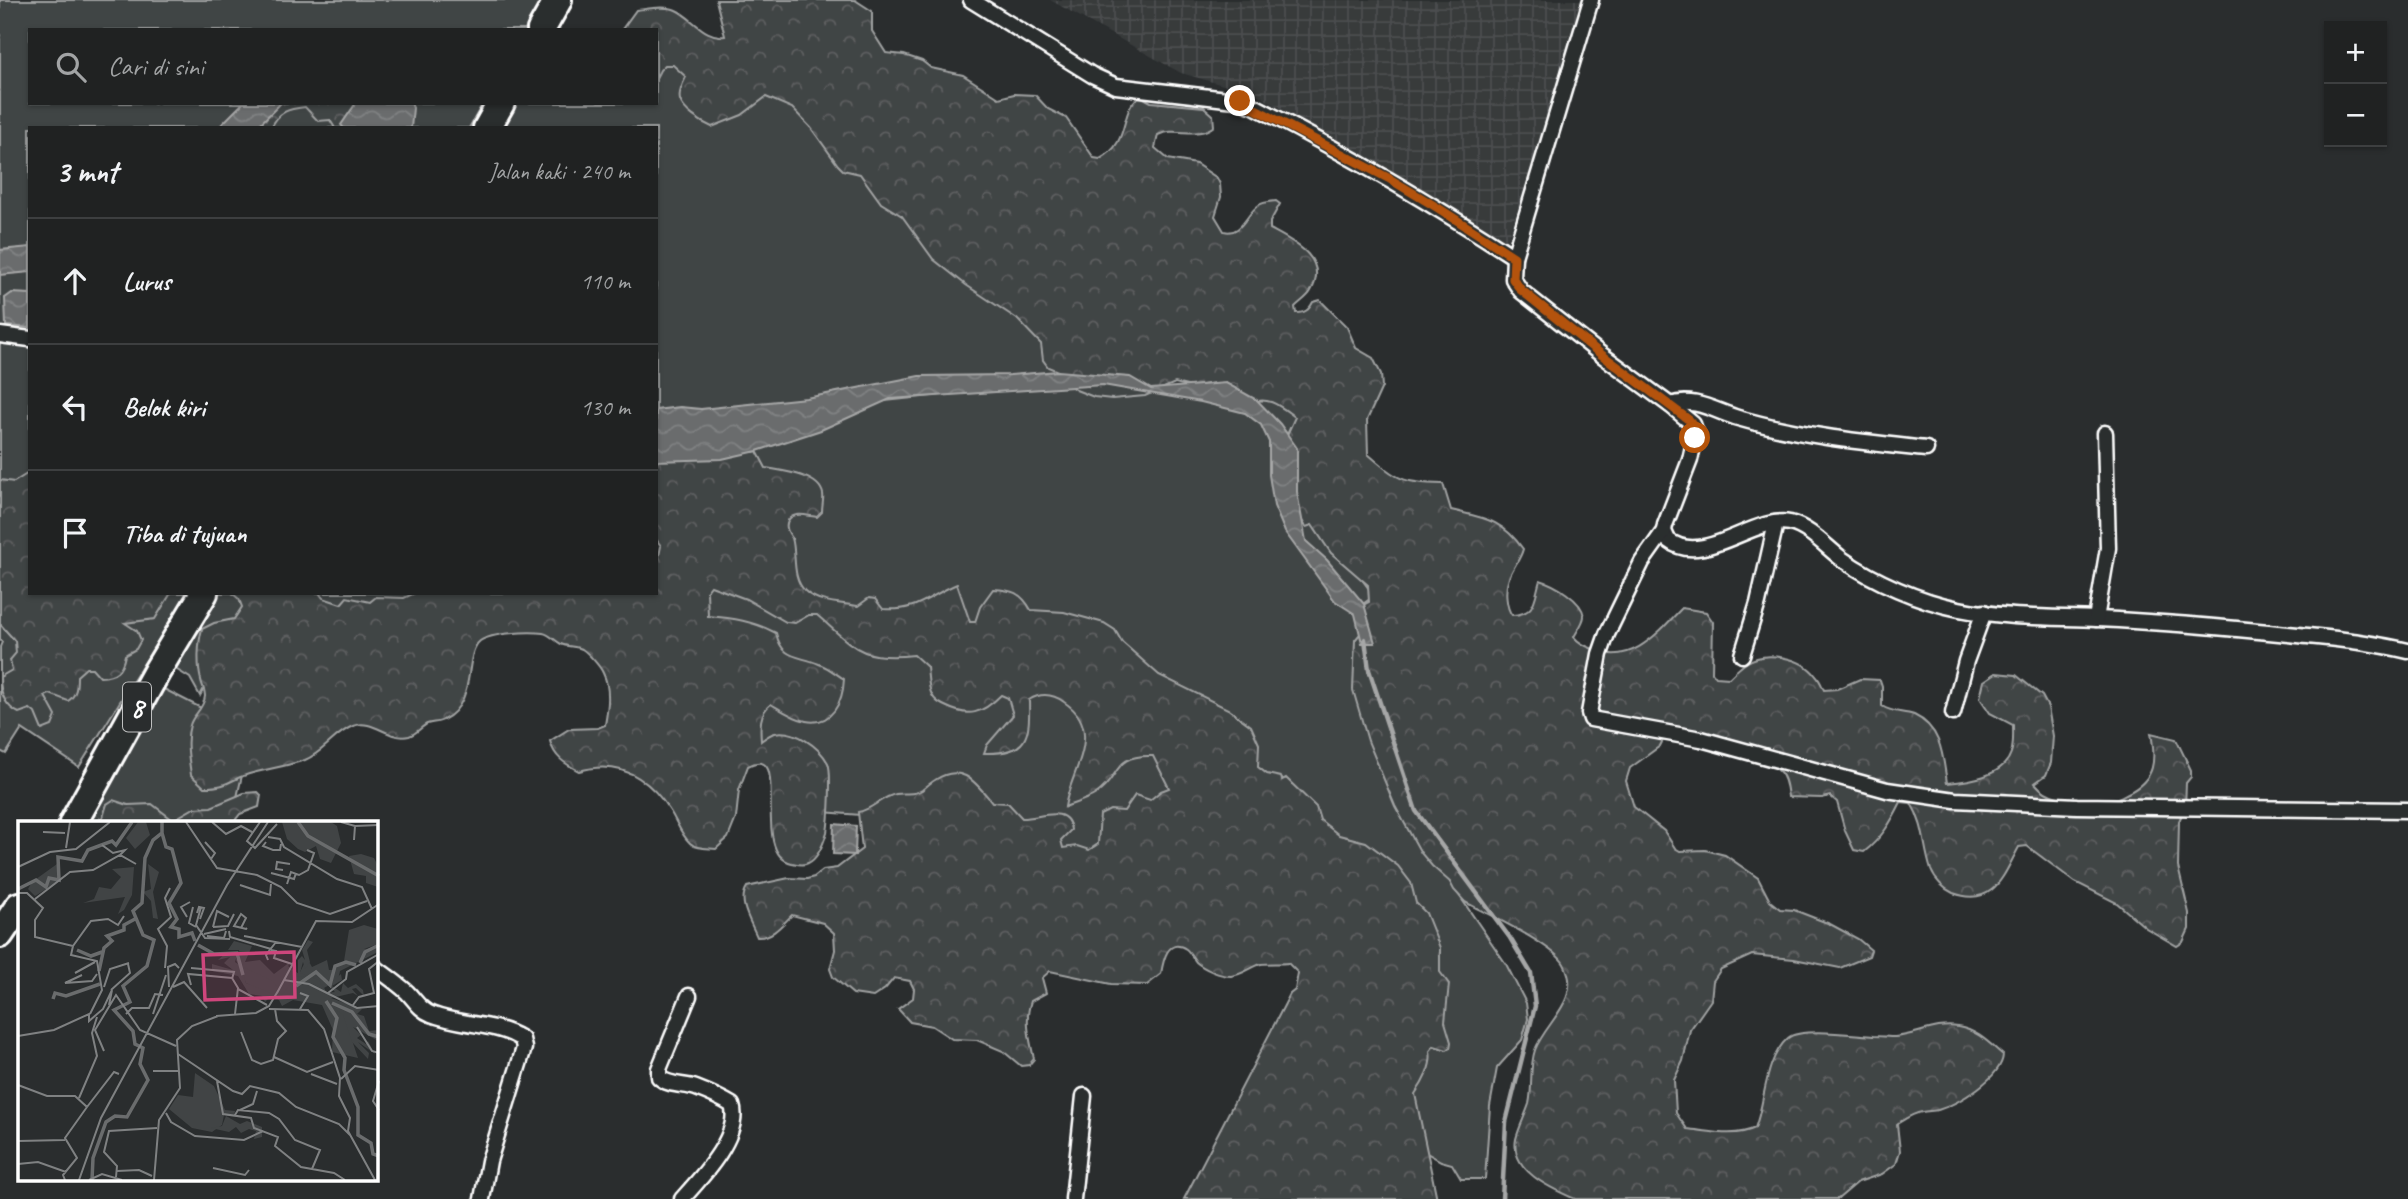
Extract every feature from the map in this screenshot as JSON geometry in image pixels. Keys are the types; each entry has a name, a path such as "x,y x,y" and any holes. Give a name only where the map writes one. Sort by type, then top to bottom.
{"highway":[{"path":"542,28 558,0"},
{"path":"488,126 499,105"},
{"name":"8","path":"74,821 157,671 203,595"},
{"path":"0,934 18,907"}],"street":[{"path":"971,0 1115,86 1235,100 1254,106 1388,178 1514,257"},
{"path":"1591,0 1514,257 1513,279 1521,290 1693,424 1696,433 1684,481 1664,531 1642,562 1604,644 1589,713 1591,719 1701,739 1886,790 1955,800 2077,806 2408,810"},
{"path":"0,335 28,339"},
{"path":"1670,405 1681,401 1691,402 1738,418 1805,435 1926,449"},
{"path":"2096,619 2108,548 2105,433"},
{"path":"1664,531 1673,544 1694,547 1719,543 1776,523 1797,526 1843,559 1903,590 1958,609 2258,630 2370,643 2408,651"},
{"path":"1742,655 1758,603 1776,523"},
{"path":"1953,713 1965,661 1984,612"},
{"path":"378,970 432,1015 502,1030 522,1040 524,1048 489,1161 482,1199"},
{"path":"682,1199 709,1168 734,1123 735,1113 732,1105 721,1098 694,1087 664,1081 659,1077 659,1069 689,996"},
{"path":"1073,1199 1084,1096"}],"shaded area":[{"path":"1050,0 1587,0 1588,5 1507,242 1258,95 1181,73"}],"green space":[{"path":"0,0 542,0 526,28 28,28 28,105 482,105 470,126 28,126 28,332 0,330"},
{"path":"716,0 855,0 872,11 872,31 886,53 904,55 922,61 931,68 963,75 999,98 1014,94 1035,95 1048,109 1066,118 1094,158 1100,159 1117,144 1129,110 1140,96 1151,102 1204,107 1213,115 1214,126 1201,132 1158,135 1155,148 1168,159 1196,164 1217,178 1221,197 1215,216 1224,231 1230,232 1240,227 1261,204 1276,201 1280,204 1270,222 1270,229 1298,245 1312,260 1316,269 1316,279 1311,291 1295,307 1296,313 1306,310 1313,302 1320,300 1347,327 1356,348 1373,358 1381,374 1382,387 1367,420 1368,454 1401,478 1418,483 1443,484 1451,510 1492,521 1508,531 1523,549 1507,585 1507,604 1512,615 1530,609 1540,580 1546,582 1560,589 1582,610 1584,618 1574,637 1580,643 1607,654 1619,654 1643,645 1682,608 1706,612 1713,622 1712,672 1716,677 1729,678 1754,659 1773,656 1793,660 1810,669 1824,690 1837,689 1860,679 1880,680 1882,706 1914,715 1936,735 1947,783 1993,773 2001,768 2011,753 2013,725 1990,713 1980,698 1984,681 1996,673 2016,675 2042,696 2048,707 2053,736 2051,763 2046,775 2035,783 2052,795 2103,800 2121,797 2137,788 2149,775 2153,760 2151,733 2176,739 2191,770 2191,777 2186,783 2185,808 2179,821 2178,867 2189,913 2189,929 2183,942 2177,946 2146,928 2117,903 2075,882 2027,846 2019,847 2002,878 1988,893 1967,897 1953,893 1940,884 1931,870 1916,811 1911,803 1901,802 1885,829 1864,852 1854,850 1845,831 1837,802 1830,796 1788,797 1782,774 1756,756 1726,746 1666,734 1660,746 1630,768 1626,781 1634,807 1664,831 1675,848 1680,851 1705,850 1725,855 1758,878 1770,901 1780,909 1794,910 1830,924 1858,939 1871,950 1869,956 1840,968 1794,959 1752,955 1721,969 1713,981 1711,1000 1690,1030 1683,1061 1674,1080 1676,1113 1687,1129 1739,1133 1755,1128 1774,1057 1788,1038 1804,1033 1895,1037 1934,1028 1958,1027 1977,1034 1993,1046 2003,1055 2001,1063 1987,1080 1967,1096 1938,1110 1915,1114 1897,1124 1900,1151 1896,1164 1882,1174 1858,1182 1838,1199 1575,1199 1545,1184 1519,1160 1516,1139 1529,1104 1535,1050 1566,999 1569,977 1558,956 1547,948 1465,902 1450,882 1421,853 1395,806 1368,741 1353,690 1355,640 1360,634 1361,606 1369,602 1368,585 1331,553 1312,525 1306,527 1291,503 1282,446 1295,417 1269,401 1251,403 1225,395 1213,383 1191,387 1175,383 1145,396 1112,399 1094,397 1076,390 1062,380 1058,371 1048,367 1043,360 1041,344 1017,319 933,259 902,216 881,203 860,174 843,170 792,108 766,97 742,115 712,127 703,123 685,108 680,100 680,91 686,77 673,65 665,65 658,74 658,28 623,28 636,10 667,8 676,10 711,34 725,36"},
{"path":"650,21 765,63 1053,337 1068,374 796,407 658,420 658,126 497,126 508,105 658,105 658,28 655,28"},
{"path":"268,105 366,105 353,126 334,126 330,120 318,121 305,107 285,112 272,126 248,126"},
{"path":"0,339 28,340 28,492 0,492"},
{"path":"1107,384 1182,396 1244,395 1293,401 1299,430 1305,514 1347,559 1374,596 1356,609 1450,882 1506,964 1526,1003 1528,1019 1522,1040 1497,1068 1490,1106 1485,1179 1461,1179 1452,1164 1441,1161 1395,1135 1403,904 976,632 872,618 803,597 734,479 761,437 866,403 1017,387"},
{"path":"743,447 757,451 766,468 799,475 815,482 823,496 822,512 817,517 793,516 787,524 792,538 798,579 810,595 858,606 869,598 875,599 883,609 895,609 914,606 957,584 970,622 975,622 980,607 993,589 1015,593 1024,599 1031,610 1064,612 1104,623 1115,630 1122,642 1159,675 1228,709 1251,726 1259,744 1258,767 1267,774 1281,777 1282,780 1286,778 1316,807 1320,820 1339,835 1366,842 1398,866 1411,883 1416,903 1426,913 1440,948 1440,972 1449,984 1445,1022 1451,1042 1450,1048 1447,1050 1434,1046 1430,1051 1429,1068 1415,1094 1437,1199 1184,1199 1290,994 1295,990 1298,973 1288,963 1261,964 1239,974 1227,976 1203,967 1186,949 1174,946 1167,952 1161,974 1147,985 1111,984 1050,971 1042,978 1046,993 1031,1001 1029,1008 1028,1030 1034,1059 1029,1065 1021,1066 1003,1051 977,1040 952,1039 932,1026 910,1022 898,1009 913,998 914,989 910,981 894,978 885,989 873,997 853,994 833,977 830,969 835,950 834,933 823,923 792,915 772,933 757,937 744,905 747,887 789,878 807,879 823,870 837,868 862,849 858,812 891,796 919,792 945,775 953,773 968,777 992,802 1008,803 1022,818 1051,814 1064,817 1071,830 1061,840 1063,848 1077,846 1089,850 1098,844 1100,815 1110,810 1124,811 1135,795 1150,800 1169,788 1153,756 1140,756 1123,763 1096,794 1065,807 1084,738 1083,725 1076,713 1064,702 1047,695 1029,700 1027,734 1018,747 999,753 984,753 987,745 1013,715 1008,698 1001,695 975,712 954,710 933,697 927,667 914,655 881,656 860,650 817,615 809,615 795,623 786,622 746,599 711,586 707,591 708,616 743,621 768,629 776,633 782,648 787,652 822,665 844,679 838,704 823,720 801,720 771,704 761,721 761,741 769,735 782,732 798,736 812,745 828,763 830,785 827,832 818,854 806,864 792,863 779,855 773,841 771,784 768,770 761,763 748,766 739,790 736,818 728,838 716,849 692,845 661,799 642,780 631,774 607,768 579,771 561,759 550,741 569,729 598,728 605,725 607,685 601,670 585,651 561,644 543,633 511,633 480,641 472,657 466,691 454,712 439,722 427,724 412,735 402,737 360,724 347,729 305,760 242,776 213,787 204,787 191,775 189,731 191,721 203,704 205,696 198,654 202,629 214,623 234,619 242,607 234,595 321,595 341,604 347,597 370,602 376,597 404,598 411,595 658,595 661,546 658,542 658,448"},
{"path":"28,473 28,595 170,595 155,619 125,623 137,631 141,640 136,649 125,655 117,672 100,677 92,668 86,668 77,676 77,687 71,699 68,701 50,694 45,696 56,716 52,726 42,730 35,713 30,709 19,713 10,707 0,683 0,677 12,670 10,660 16,653 15,641 0,624 0,480 14,482"},
{"path":"0,563 28,591 28,595 187,595 79,767 22,729 6,754 0,751"},
{"path":"692,571 797,610 1047,640 1151,742 1189,799 1085,863 874,816 822,812 750,750 694,617"},
{"path":"211,595 478,595 235,629 200,696 190,678 169,665"},
{"path":"156,685 211,713 243,771 235,806 190,821 74,821"},
{"path":"258,792 261,795 259,807 240,814 235,821 95,821 103,817 107,804 113,800 128,805 152,804 173,820 194,808 211,807 244,793"}],"water":[{"path":"241,105 279,105 258,126 220,126"},
{"path":"355,105 412,105 413,108 411,126 341,125"},
{"path":"28,247 28,272 0,275 0,250"},
{"path":"12,293 28,294 28,328 6,326 5,298"},
{"path":"1058,371 1130,377 1151,389 1226,383 1257,400 1280,424 1297,448 1297,492 1306,541 1327,560 1364,604 1375,643 1362,643 1355,614 1335,601 1285,532 1274,506 1269,475 1269,442 1261,425 1245,413 1201,402 1103,385 890,399 821,430 757,451 722,459 658,461 658,410 680,407 701,409 806,398 919,376 1010,375"},
{"path":"834,824 856,826 855,855 833,854"}],"waterway":[{"path":"1365,639 1369,670 1416,811 1510,938 1531,973 1535,1006 1506,1122 1502,1199"}],"route":[{"path":"1240,101 1388,178 1514,257 1513,279 1521,290 1689,420 1695,428 1695,438"}]}
